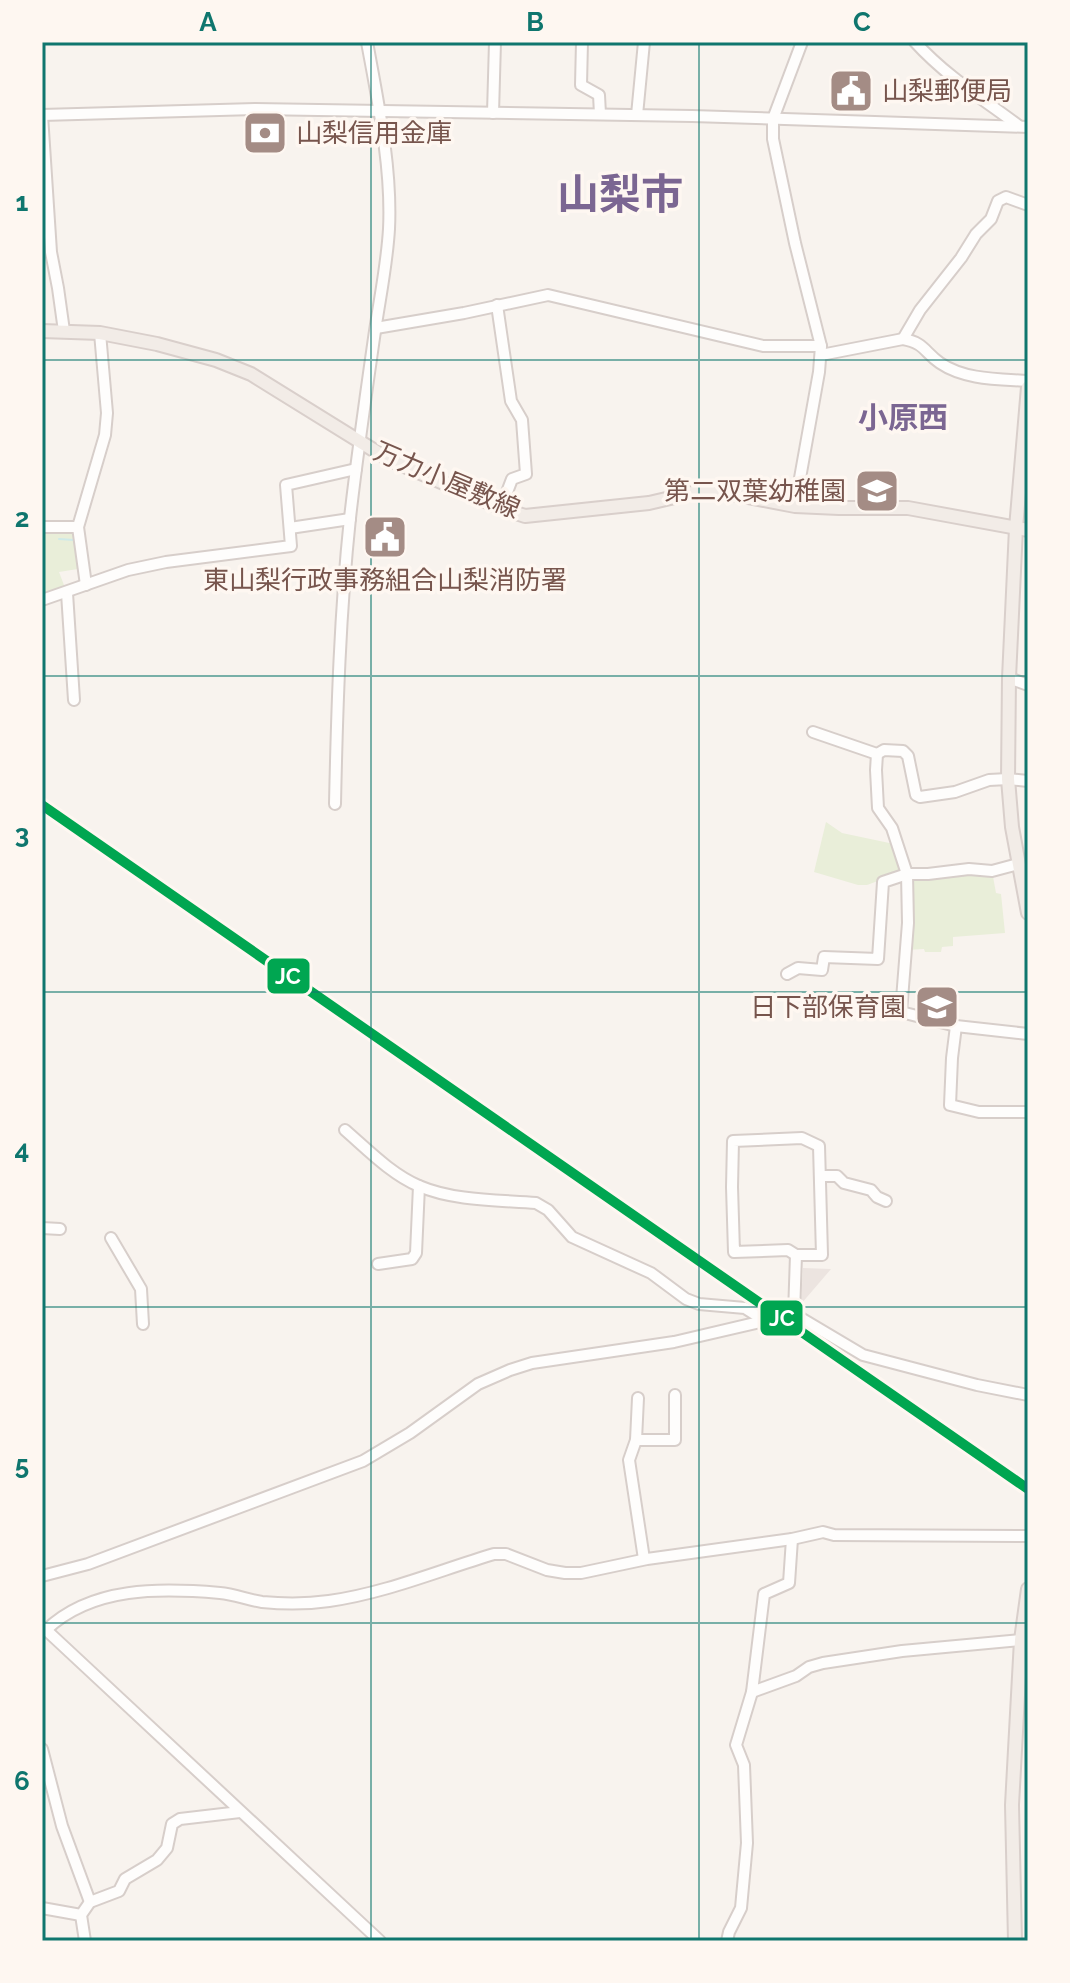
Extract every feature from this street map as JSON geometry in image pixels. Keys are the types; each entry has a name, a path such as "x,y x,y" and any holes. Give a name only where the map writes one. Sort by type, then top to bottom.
{"main road":[{"name":"万力小屋敷線","path":"42,331 100,333 216,360 251,374 388,459 525,516 649,503 696,492 727,493 795,506 908,508 1022,529"},
{"path":"1028,384 1022,529 1009,678 1008,779 1012,827 1028,913"},
{"path":"1015,1941 1012,1805 1021,1640 1028,1589"}],"street":[{"path":"335,804 338,683 350,519 389,227 388,186 367,42"},
{"path":"493,113 495,42"},
{"path":"582,42 581,85 599,95 600,114"},
{"path":"637,115 644,42"},
{"path":"795,506 821,350 791,229 773,139 773,119 802,42"},
{"path":"915,42 963,87 1024,127"},
{"path":"64,331 51,252 42,115 220,109 600,114 1024,127"},
{"path":"903,339 920,310 976,234 991,219 998,201 1006,197 1028,205"},
{"path":"376,328 548,295 763,346 821,350 903,339 915,341 939,362 962,373 1028,384"},
{"path":"497,305 511,401 522,420 526,474 512,479 501,508"},
{"path":"86,585 78,527 105,435 107,413 100,333"},
{"path":"42,600 128,570 291,546 286,485 356,469"},
{"path":"290,528 350,519"},
{"path":"42,527 78,527"},
{"path":"67,593 74,700"},
{"path":"1009,678 1028,685"},
{"path":"813,732 877,754 884,750 903,751 908,756 916,795 920,797 955,792 989,780 1028,781"},
{"path":"877,754 878,808 892,828 907,874 908,923 901,1012 956,1026 1028,1034"},
{"path":"787,974 798,968 822,970 824,957 878,959 883,882 907,874 969,869 992,871 1018,864"},
{"path":"956,1026 950,1105 979,1112 1028,1112"},
{"path":"345,1130 384,1163 419,1186 446,1195 536,1203 548,1210 572,1237 651,1273 686,1299 699,1304 745,1308 767,1322"},
{"path":"802,1138 819,1146 820,1176 822,1255 796,1255 788,1250 734,1252 733,1141 802,1138"},
{"path":"820,1176 837,1176 844,1183 871,1190 886,1201"},
{"path":"378,1264 412,1259 416,1253 419,1186"},
{"path":"42,1228 60,1229"},
{"path":"111,1238 141,1289 143,1324"},
{"path":"794,1314 796,1255"},
{"path":"42,1576 88,1564 363,1461 410,1433 478,1384 510,1370 532,1363 674,1342 794,1314 863,1355 1028,1395"},
{"path":"636,1440 675,1440 675,1395"},
{"path":"638,1398 636,1440 629,1460 644,1559"},
{"path":"380,1941 44,1628 71,1610 118,1594 168,1591 223,1593 260,1602 329,1601 414,1580 494,1554 506,1554 547,1570 581,1573 644,1559 823,1532 834,1535 1028,1536"},
{"path":"727,1941 741,1908 747,1843 744,1765 736,1745 752,1692 764,1594 789,1583 792,1539"},
{"path":"752,1692 823,1663 891,1652 1021,1640"},
{"path":"42,1749 62,1826 90,1902"},
{"path":"85,1941 81,1915 90,1902 119,1891 125,1879 157,1860 167,1848 172,1824 180,1819 240,1812"},
{"path":"42,1908 81,1915"}],"shaded area":[{"path":"803,1268 831,1269 801,1304"}],"green space":[{"path":"42,527 78,527 84,568 59,572 67,593 42,600"},
{"path":"826,822 842,833 894,844 902,872 867,885 858,885 814,872"},
{"path":"992,871 996,893 1001,894 1005,933 953,937 953,946 942,947 941,952 906,950 905,878"}],"waterway":[{"path":"59,539 74,540 77,554"}],"transit line":[{"name":"JC","path":"42,805 1028,1489"}],"place":[{"name":"山梨郵便局","path":"851,91"},
{"name":"山梨信用金庫","path":"265,133"},
{"name":"第二双葉幼稚園","path":"877,491"},
{"name":"東山梨行政事務組合山梨消防署","path":"385,537"},
{"name":"日下部保育園","path":"937,1007"}],"district":[{"name":"山梨市","path":"620,194"},
{"name":"小原西","path":"903,418"}]}
